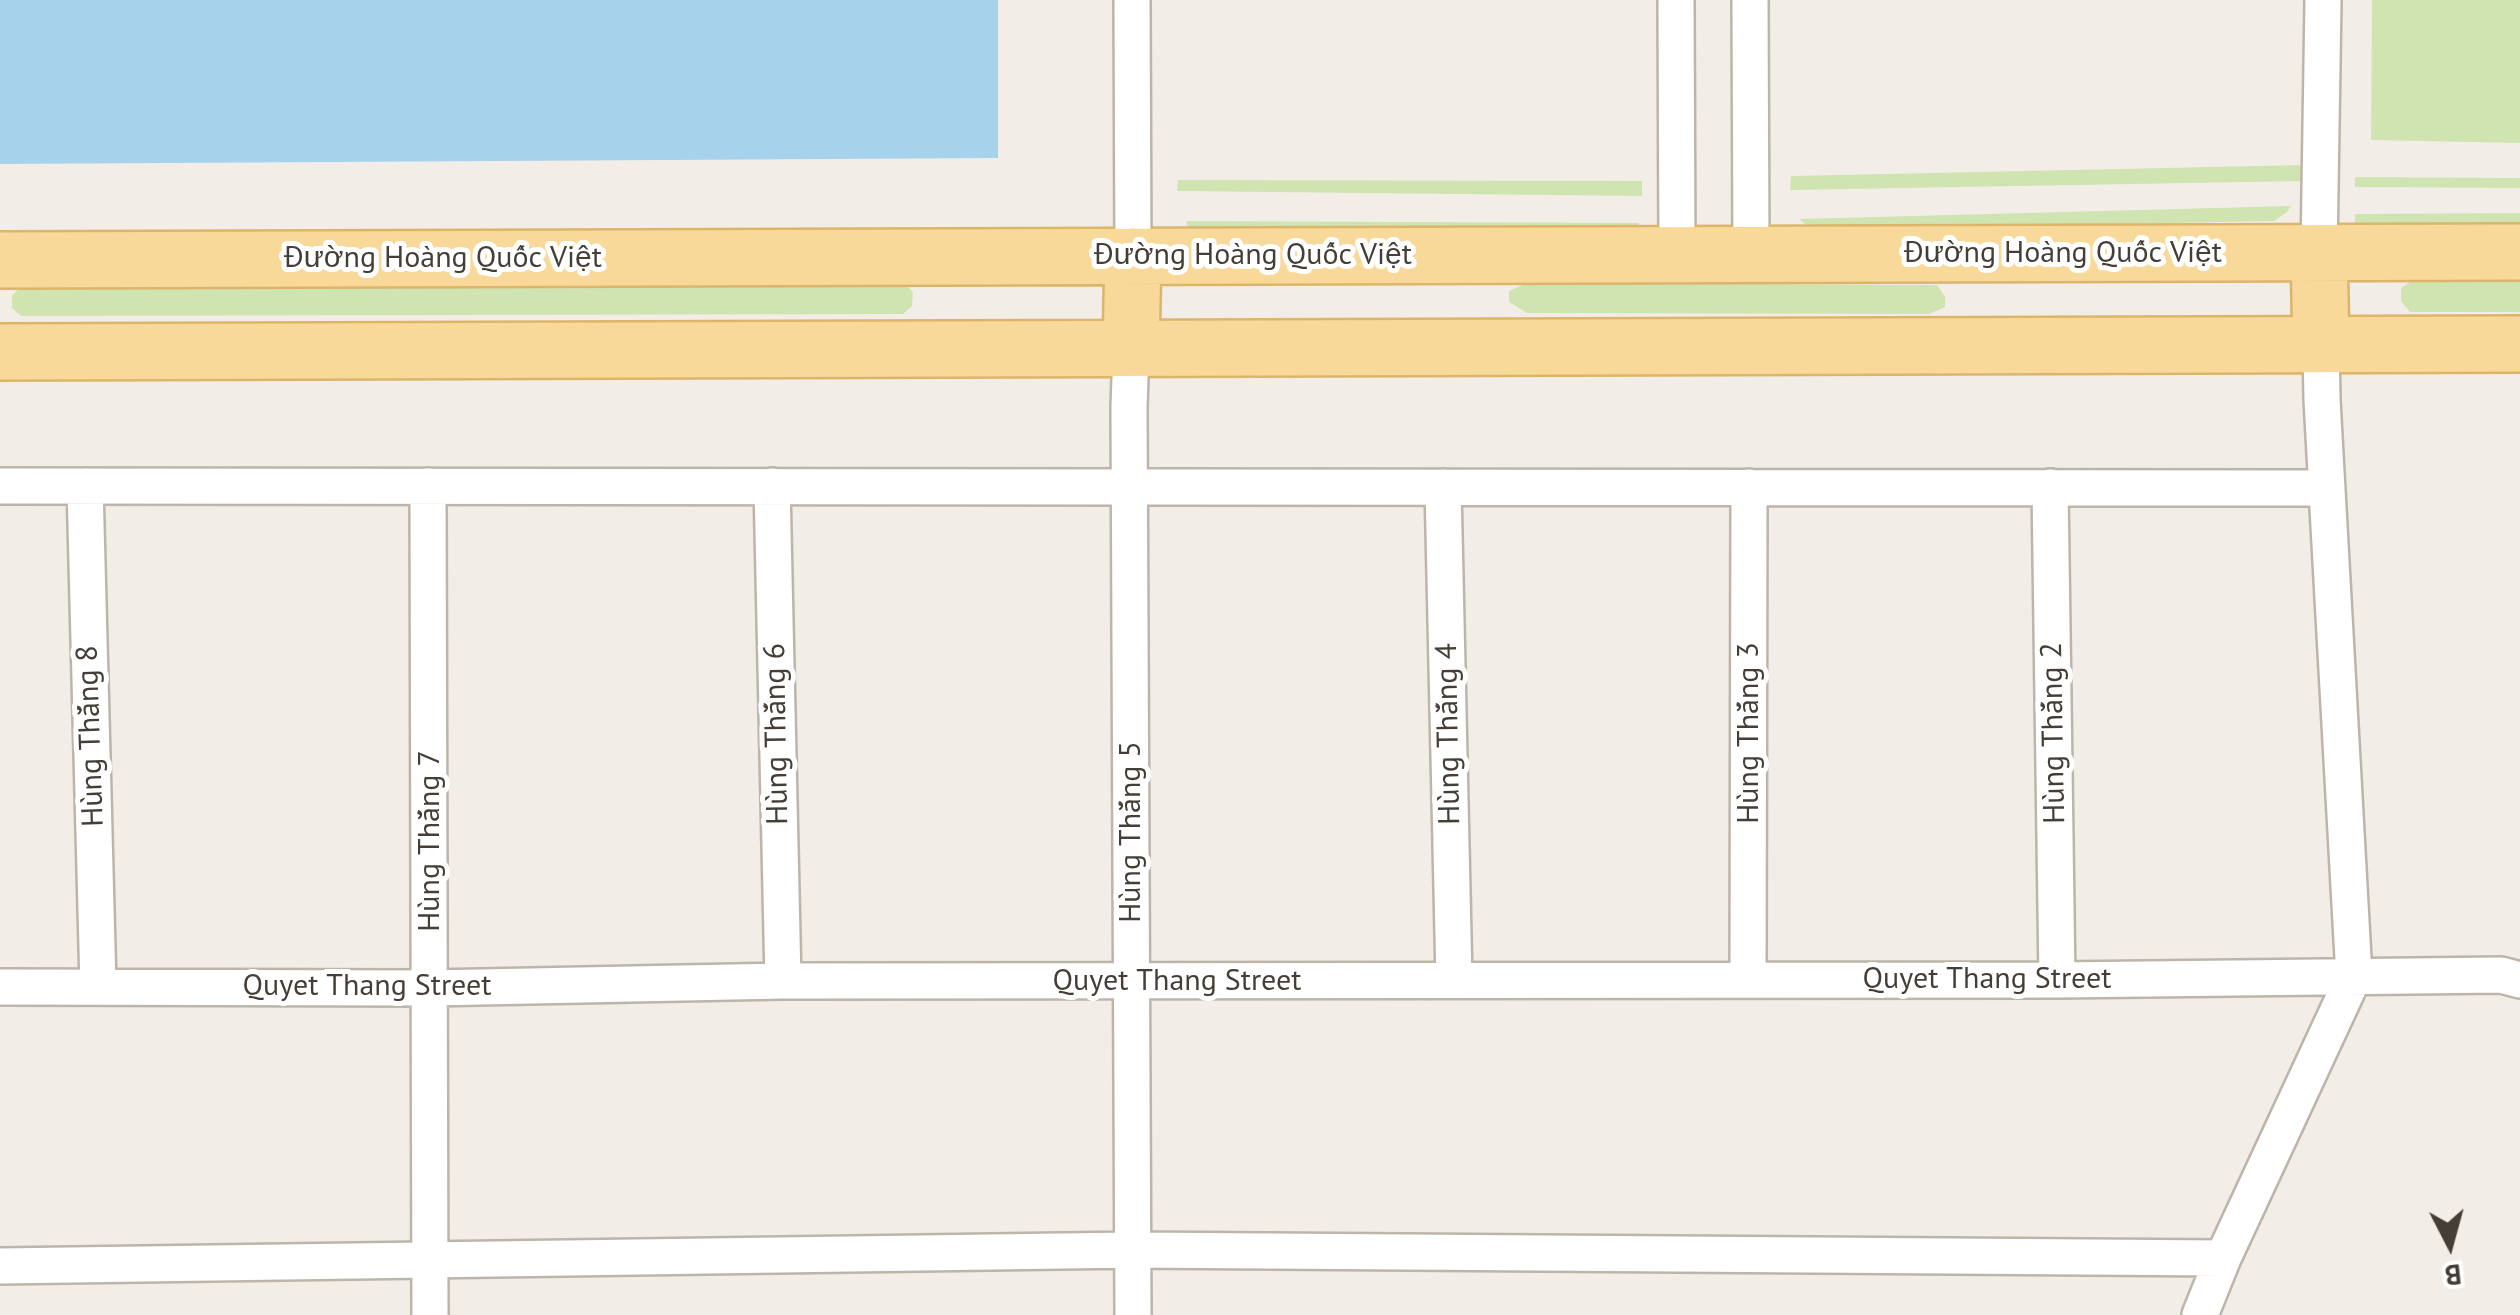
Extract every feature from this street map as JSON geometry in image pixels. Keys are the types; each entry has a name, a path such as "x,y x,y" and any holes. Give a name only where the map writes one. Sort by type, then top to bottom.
{"main road":[{"name":"Đường Hoàng Quốc Việt","path":"0,260 2513,252"},
{"path":"2319,253 2321,344"},
{"path":"1131,348 1133,256"},
{"path":"0,352 2512,344"}],"street":[{"path":"1132,0 1133,256"},
{"path":"1676,0 1677,254"},
{"path":"1750,0 1751,254"},
{"path":"2319,253 2323,0"},
{"path":"2200,1315 2354,976 2321,344"},
{"name":"Hùng Thắng 5","path":"1131,348 1133,1315"},
{"path":"0,486 2327,488"},
{"name":"Hùng Thắng 8","path":"85,486 98,986"},
{"name":"Hùng Thắng 7","path":"428,486 430,1315"},
{"name":"Hùng Thắng 6","path":"772,486 783,980"},
{"name":"Hùng Thắng 4","path":"1443,487 1454,980"},
{"name":"Hùng Thắng 2","path":"2050,487 2057,980"},
{"name":"Hùng Thắng 3","path":"1748,978 1749,488"},
{"name":"Quyet Thang Street","path":"0,987 430,988 783,980 2057,980 2354,976 2501,976 2520,980"},
{"path":"0,1266 1133,1250 2223,1258"}],"green space":[{"path":"2372,0 2520,0 2520,143 2371,140"},
{"path":"2304,165 2304,181 1790,190 1791,176"},
{"path":"2355,177 2520,178 2520,188 2355,187"},
{"path":"1178,180 1642,181 1642,196 1177,191"},
{"path":"2291,206 2274,221 1812,230 1799,219"},
{"path":"2520,213 2520,223 2355,224 2355,214"},
{"path":"1186,221 1639,223 1636,232 1188,231"},
{"path":"2520,281 2520,312 2410,312 2401,301 2401,288 2410,282"},
{"path":"1527,283 1937,285 1945,297 1945,307 1929,314 1527,313 1509,302 1509,291"},
{"path":"905,284 913,292 912,306 903,314 21,316 12,308 12,296 21,286"}],"water":[{"path":"0,0 998,0 998,158 0,164"}]}
